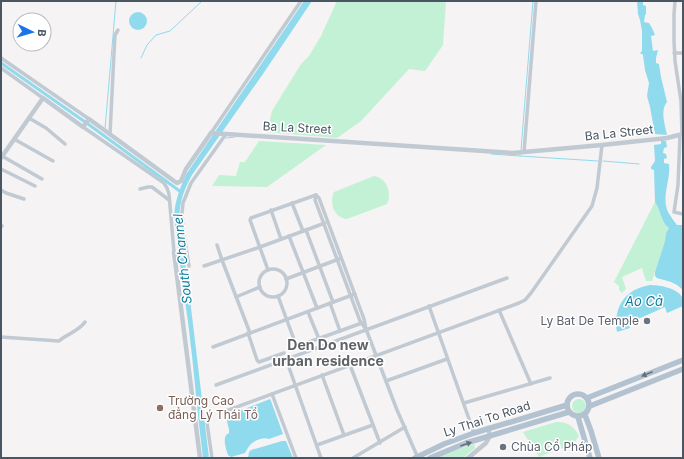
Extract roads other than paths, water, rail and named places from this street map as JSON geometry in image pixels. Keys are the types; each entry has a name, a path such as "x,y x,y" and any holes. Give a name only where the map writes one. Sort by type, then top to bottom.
{"main road":[{"path":"587,398 683,360"},
{"path":"590,406 683,369"},
{"path":"581,394 587,398 590,406 589,410 584,415 574,416 569,412 567,406 569,399 574,395 581,394"},
{"name":"Ly Thai To Road","path":"417,458 444,444 488,428 567,406"},
{"name":"Ly Thai To Road","path":"430,458 490,436 569,412"},
{"path":"584,415 590,427 599,458"},
{"path":"578,416 590,458"}],"street":[{"path":"1,58 89,119 177,183 181,181 186,169 301,1"},
{"path":"524,152 536,1"},
{"path":"676,1 674,14 674,53 681,101 682,135 681,168 674,212 683,214"},
{"path":"106,132 115,35 118,30"},
{"path":"674,53 683,53"},
{"path":"1,68 164,183 167,188 170,200 174,252 200,458"},
{"path":"42,179 2,157 43,98"},
{"path":"29,118 46,128 65,144"},
{"path":"83,127 89,119"},
{"name":"Ba La Street","path":"211,133 513,153 602,145 682,135"},
{"path":"189,266 183,229 183,204 191,183 225,134"},
{"path":"14,139 53,161"},
{"path":"226,411 525,300 592,206 602,145"},
{"path":"1,169 34,186"},
{"path":"140,189 152,187 170,200"},
{"path":"1,190 24,199"},
{"path":"268,270 250,220 251,218 316,195 319,198 339,259 417,458"},
{"path":"292,203 320,266 340,331"},
{"path":"271,210 281,239"},
{"path":"204,266 326,223"},
{"path":"289,236 317,308"},
{"path":"216,245 249,333 257,360 259,362 284,352"},
{"path":"286,279 339,259"},
{"path":"272,269 280,271 286,279 286,288 278,296 270,297 266,295 260,287 260,278 262,274 268,270 272,269"},
{"path":"216,385 507,278"},
{"path":"236,297 260,287"},
{"path":"213,347 353,294"},
{"path":"278,296 296,345 298,346 363,322"},
{"path":"429,306 474,433"},
{"path":"498,310 532,384"},
{"path":"308,312 319,339"},
{"path":"1,337 59,341 63,337 79,329 85,322"},
{"path":"286,359 321,458"},
{"path":"386,381 447,359"},
{"path":"350,365 380,443"},
{"path":"322,375 344,435"},
{"path":"464,403 550,378"},
{"path":"272,394 296,458"},
{"path":"207,423 212,458"},
{"path":"317,446 373,425"},
{"path":"353,458 405,427"},
{"path":"470,457 486,443 490,436 488,428"}],"water":[{"name":"South Channel","path":"304,1 312,1 192,175 182,199 180,225 209,458 203,458 190,339 174,216 175,205 187,173"},
{"path":"637,1 643,1 643,5 646,6 644,22 649,23 655,35 651,36 653,51 658,50 656,63 659,64 667,102 663,113 667,135 655,134 647,96 649,83 643,55 640,53 642,51 642,31"},
{"path":"138,12 144,15 147,21 144,27 138,30 132,27 129,21 132,15"},
{"path":"661,140 666,141 667,147 664,148 663,153 666,154 667,158 664,159 664,163 669,164 669,176 665,200 666,206 668,212 677,225 683,225 683,290 671,282 655,276 666,233 669,228 662,219 655,202 654,170 651,169 655,161 654,145 661,144"},
{"name":"Ao Cả","path":"650,285 664,287 678,292 683,299 683,306 667,313 665,307 629,323 630,328 617,332 617,315 619,307 623,301 634,291 641,287"},
{"path":"270,399 283,434 269,439 267,438 255,441 250,445 245,453 231,457 228,455 225,442 225,437 229,433 227,417"},
{"path":"286,441 293,458 248,458 251,450"}],"waterway":[{"path":"105,129 116,1"},
{"path":"141,58 147,45 156,35 170,31 202,1"},
{"path":"521,150 533,1"},
{"path":"1,63 181,192"},
{"path":"226,138 235,137"},
{"path":"491,154 520,156 520,154"},
{"path":"520,156 598,161"},
{"path":"603,161 639,164"}],"place":[{"name":"Ly Bat De Temple","path":"647,321"},
{"name":"Trường Cao đẳng Lý Thái Tổ","path":"160,408"},
{"name":"Chùa Cổ Pháp","path":"503,447"}],"district":[{"name":"Den Do new urban residence","path":"328,354"}]}
